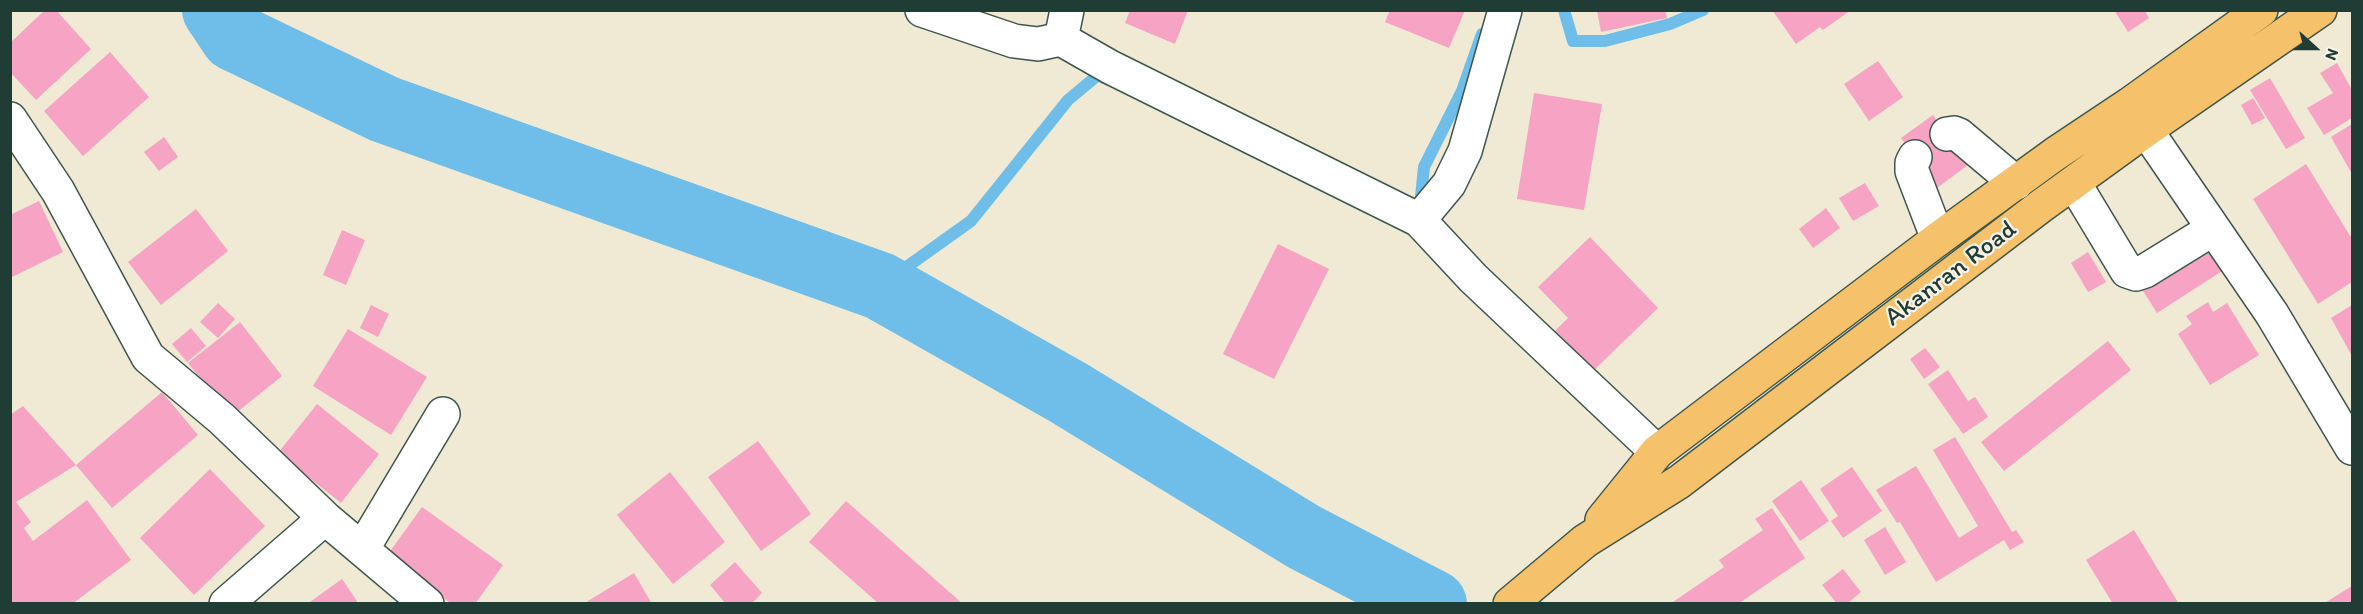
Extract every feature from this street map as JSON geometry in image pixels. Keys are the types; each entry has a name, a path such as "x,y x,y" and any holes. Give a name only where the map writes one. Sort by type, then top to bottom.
{"main road":[{"name":"Akanran Road","path":"1585,541 1657,452 1938,239 2261,10"},
{"name":"Akanran Road","path":"1510,603 1585,541 1679,482 1957,268 2146,130 2320,10"}],"street":[{"path":"922,10 1014,41 1038,44 1064,25 1110,67 1419,220 1473,278 1657,452"},
{"path":"1419,220 1449,184 1465,151 1505,10"},
{"path":"10,118 58,191 148,357 222,419 325,518 427,603"},
{"path":"2146,130 2272,314 2352,448"},
{"path":"1947,134 1959,135 2016,183"},
{"path":"1915,157 1912,171 1938,239"},
{"path":"2074,183 2127,271 2136,274 2145,271 2213,229"},
{"path":"363,548 443,414"},
{"path":"226,603 325,518"}],"building":[{"path":"45,10 56,10 91,49 36,100 10,72 10,43"},
{"path":"1130,10 1188,10 1175,44 1125,23"},
{"path":"1390,10 1465,10 1449,48 1385,22"},
{"path":"1597,10 1665,10 1667,18 1601,32"},
{"path":"1772,10 1851,10 1823,30 1820,27 1796,44"},
{"path":"2114,10 2144,10 2149,18 2128,32"},
{"path":"110,52 149,97 83,156 44,111"},
{"path":"1878,61 1903,97 1869,121 1844,84"},
{"path":"2337,63 2352,90 2352,118 2324,135 2307,108 2333,93 2320,73"},
{"path":"2270,78 2305,138 2286,149 2250,90"},
{"path":"1534,93 1602,104 1584,210 1517,199"},
{"path":"2253,98 2265,118 2252,125 2241,105"},
{"path":"1933,115 1968,165 1937,188 1901,138"},
{"path":"2352,124 2352,174 2331,137"},
{"path":"164,137 178,157 159,171 144,152"},
{"path":"2306,164 2352,239 2352,282 2318,304 2253,199"},
{"path":"1865,183 1879,206 1853,221 1839,198"},
{"path":"39,201 63,252 10,278 10,215"},
{"path":"1826,208 1840,228 1813,248 1799,229"},
{"path":"196,209 228,251 161,305 128,262"},
{"path":"342,230 365,240 346,285 323,275"},
{"path":"1590,237 1658,308 1589,375 1551,335 1568,318 1538,287"},
{"path":"2212,238 2230,266 2157,313 2140,286"},
{"path":"1278,244 1329,269 1274,379 1223,354"},
{"path":"2088,252 2106,282 2088,292 2071,263"},
{"path":"2208,302 2213,312 2227,303 2259,355 2210,385 2178,334 2192,324 2186,316"},
{"path":"218,303 235,319 218,338 200,322"},
{"path":"371,305 389,314 378,337 360,328"},
{"path":"2352,305 2352,356 2331,318"},
{"path":"240,322 282,376 231,417 188,363"},
{"path":"191,328 206,346 187,362 172,344"},
{"path":"348,329 427,377 391,435 313,386"},
{"path":"2108,341 2131,370 2004,471 1981,442"},
{"path":"1925,348 1940,367 1924,379 1910,359"},
{"path":"1948,370 1968,401 1975,397 1988,417 1963,434 1928,384"},
{"path":"162,392 198,435 112,508 76,465"},
{"path":"317,404 379,454 341,503 278,453"},
{"path":"23,406 76,465 16,502 31,522 24,528 33,541 87,500 131,560 72,604 10,604 10,415"},
{"path":"1955,437 2012,532 2016,530 2024,542 2010,550 2004,540 1936,582 1900,522 1897,523 1876,490 1916,466 1959,538 1978,526 1933,450"},
{"path":"758,441 811,514 761,551 708,477"},
{"path":"1852,467 1882,511 1843,538 1831,521 1838,516 1820,489"},
{"path":"210,469 265,526 194,595 140,538"},
{"path":"670,472 725,542 673,584 617,515"},
{"path":"1801,480 1829,521 1800,541 1772,501"},
{"path":"846,501 963,604 879,604 809,542"},
{"path":"422,507 503,565 475,604 452,604 386,557"},
{"path":"1772,508 1805,558 1738,604 1670,604 1724,567 1719,560 1763,530 1755,519"},
{"path":"1885,527 1906,562 1885,575 1864,540"},
{"path":"2134,530 2179,604 2113,604 2086,560"},
{"path":"735,562 762,593 751,604 726,604 710,585"},
{"path":"1843,569 1861,592 1847,604 1837,604 1822,585"},
{"path":"634,573 652,604 583,604"},
{"path":"342,579 359,604 307,604"},
{"path":"2352,586 2352,604 2323,604"}],"waterway":[{"path":"216,10 234,37 384,109 880,286 1069,393 1304,537 1433,604"},
{"path":"1564,10 1573,41 1605,41 1670,24 1703,10"},
{"path":"1420,206 1424,167 1462,91 1482,34"},
{"path":"880,286 971,221 1068,100 1098,75 1109,80"}]}
